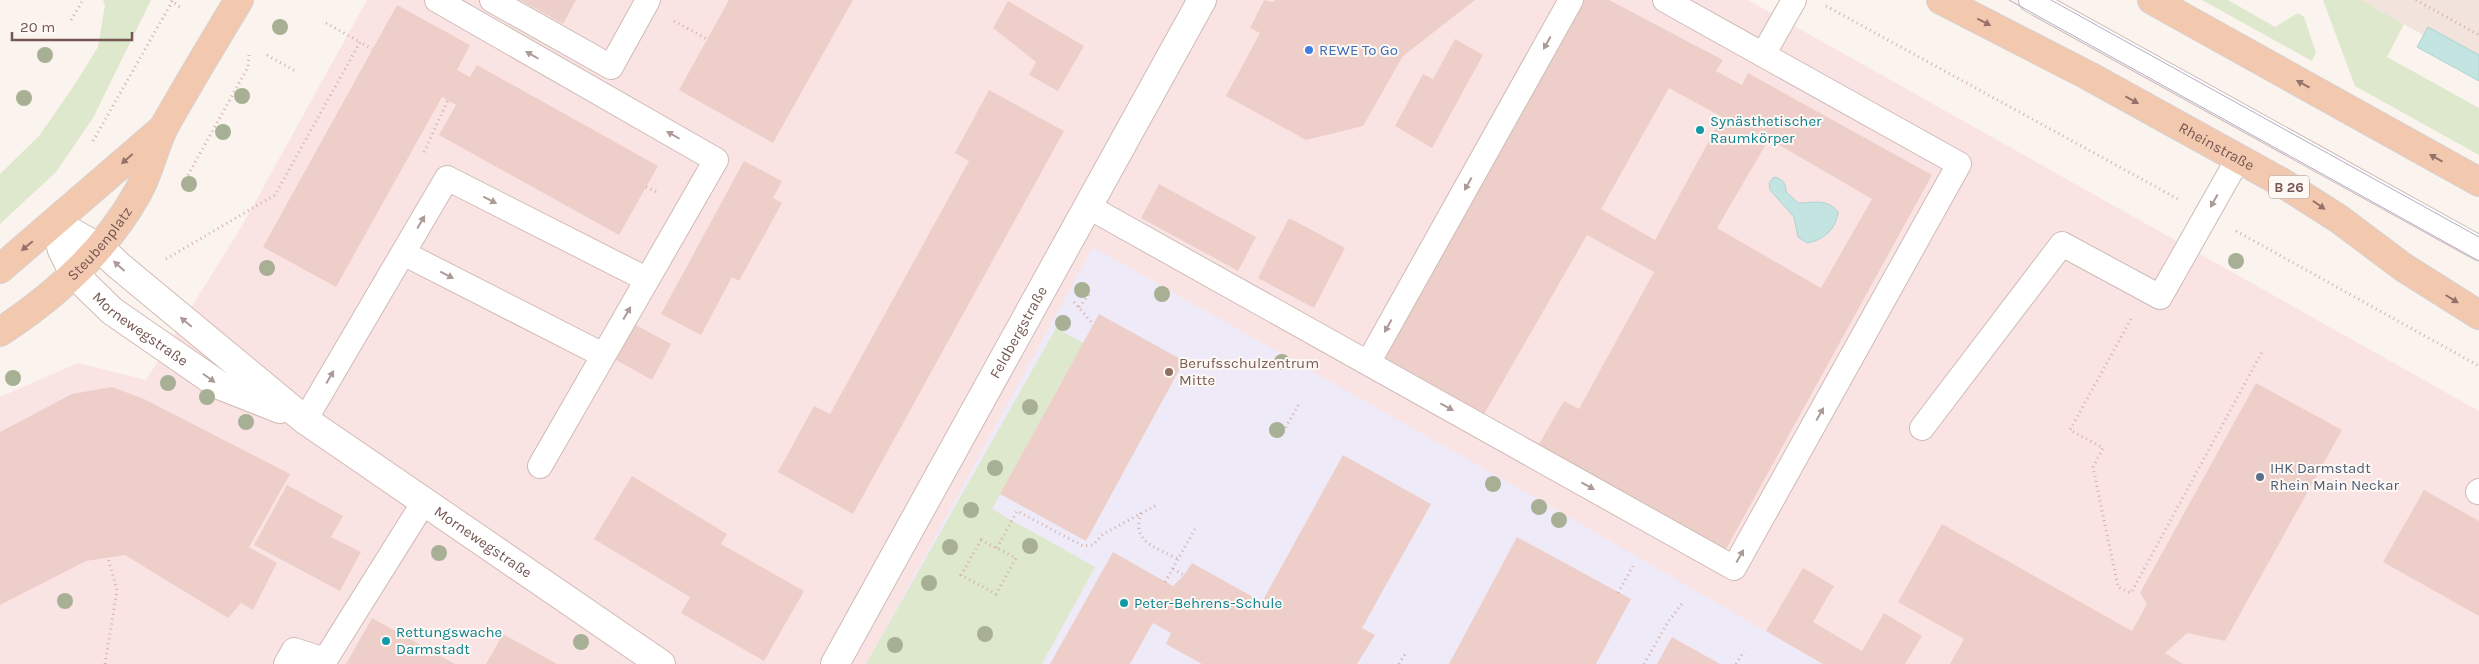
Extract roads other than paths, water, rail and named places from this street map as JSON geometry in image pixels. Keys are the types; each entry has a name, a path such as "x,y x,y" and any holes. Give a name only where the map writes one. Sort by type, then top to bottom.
{"main road":[{"name":"Steubenplatz","path":"0,332 34,308 74,274 100,248 139,192 164,127 239,0"},
{"name":"Rheinstraße","path":"1941,0 2089,76 2310,199 2403,267 2479,315"},
{"path":"2152,0 2479,182"},
{"name":"Steubenplatz","path":"0,269 164,127"}],"street":[{"name":"Feldbergstraße","path":"835,664 1202,0"},
{"name":"Mornewegstraße","path":"55,223 100,248 125,271 306,420 661,664"},
{"name":"Mornewegstraße","path":"55,223 62,250 74,274 112,310 219,385 306,420"}],"lane":[{"path":"437,0 716,160 540,466"},
{"path":"492,0 611,67 648,0"},
{"path":"1368,363 1571,0"},
{"path":"1089,207 1368,363 1407,378 1734,568 1959,164 1665,0"},
{"path":"1763,55 1794,0"},
{"path":"2031,0 2479,248"},
{"path":"1922,428 2062,244 2154,293 2207,214 2238,159"},
{"path":"306,420 447,178 646,279"},
{"path":"403,253 603,355"},
{"path":"286,664 294,650 325,660 424,502"}],"water":[{"path":"2428,27 2479,55 2479,81 2417,47"},
{"path":"1774,177 1783,182 1786,192 1798,203 1825,203 1838,212 1835,224 1828,233 1813,242 1807,243 1798,237 1794,217 1770,190 1769,183"}],"tram line":[{"path":"2009,0 2479,261"},
{"path":"2051,0 2479,237"}],"place":[{"name":"REWE To Go","path":"1309,50"},
{"name":"Synästhetischer Raumkörper","path":"1700,130"},
{"name":"Berufsschulzentrum Mitte","path":"1169,372"},
{"name":"IHK Darmstadt Rhein Main Neckar","path":"2260,477"},
{"name":"Peter-Behrens-Schule","path":"1124,603"},
{"name":"Rettungswache Darmstadt","path":"386,641"}]}
